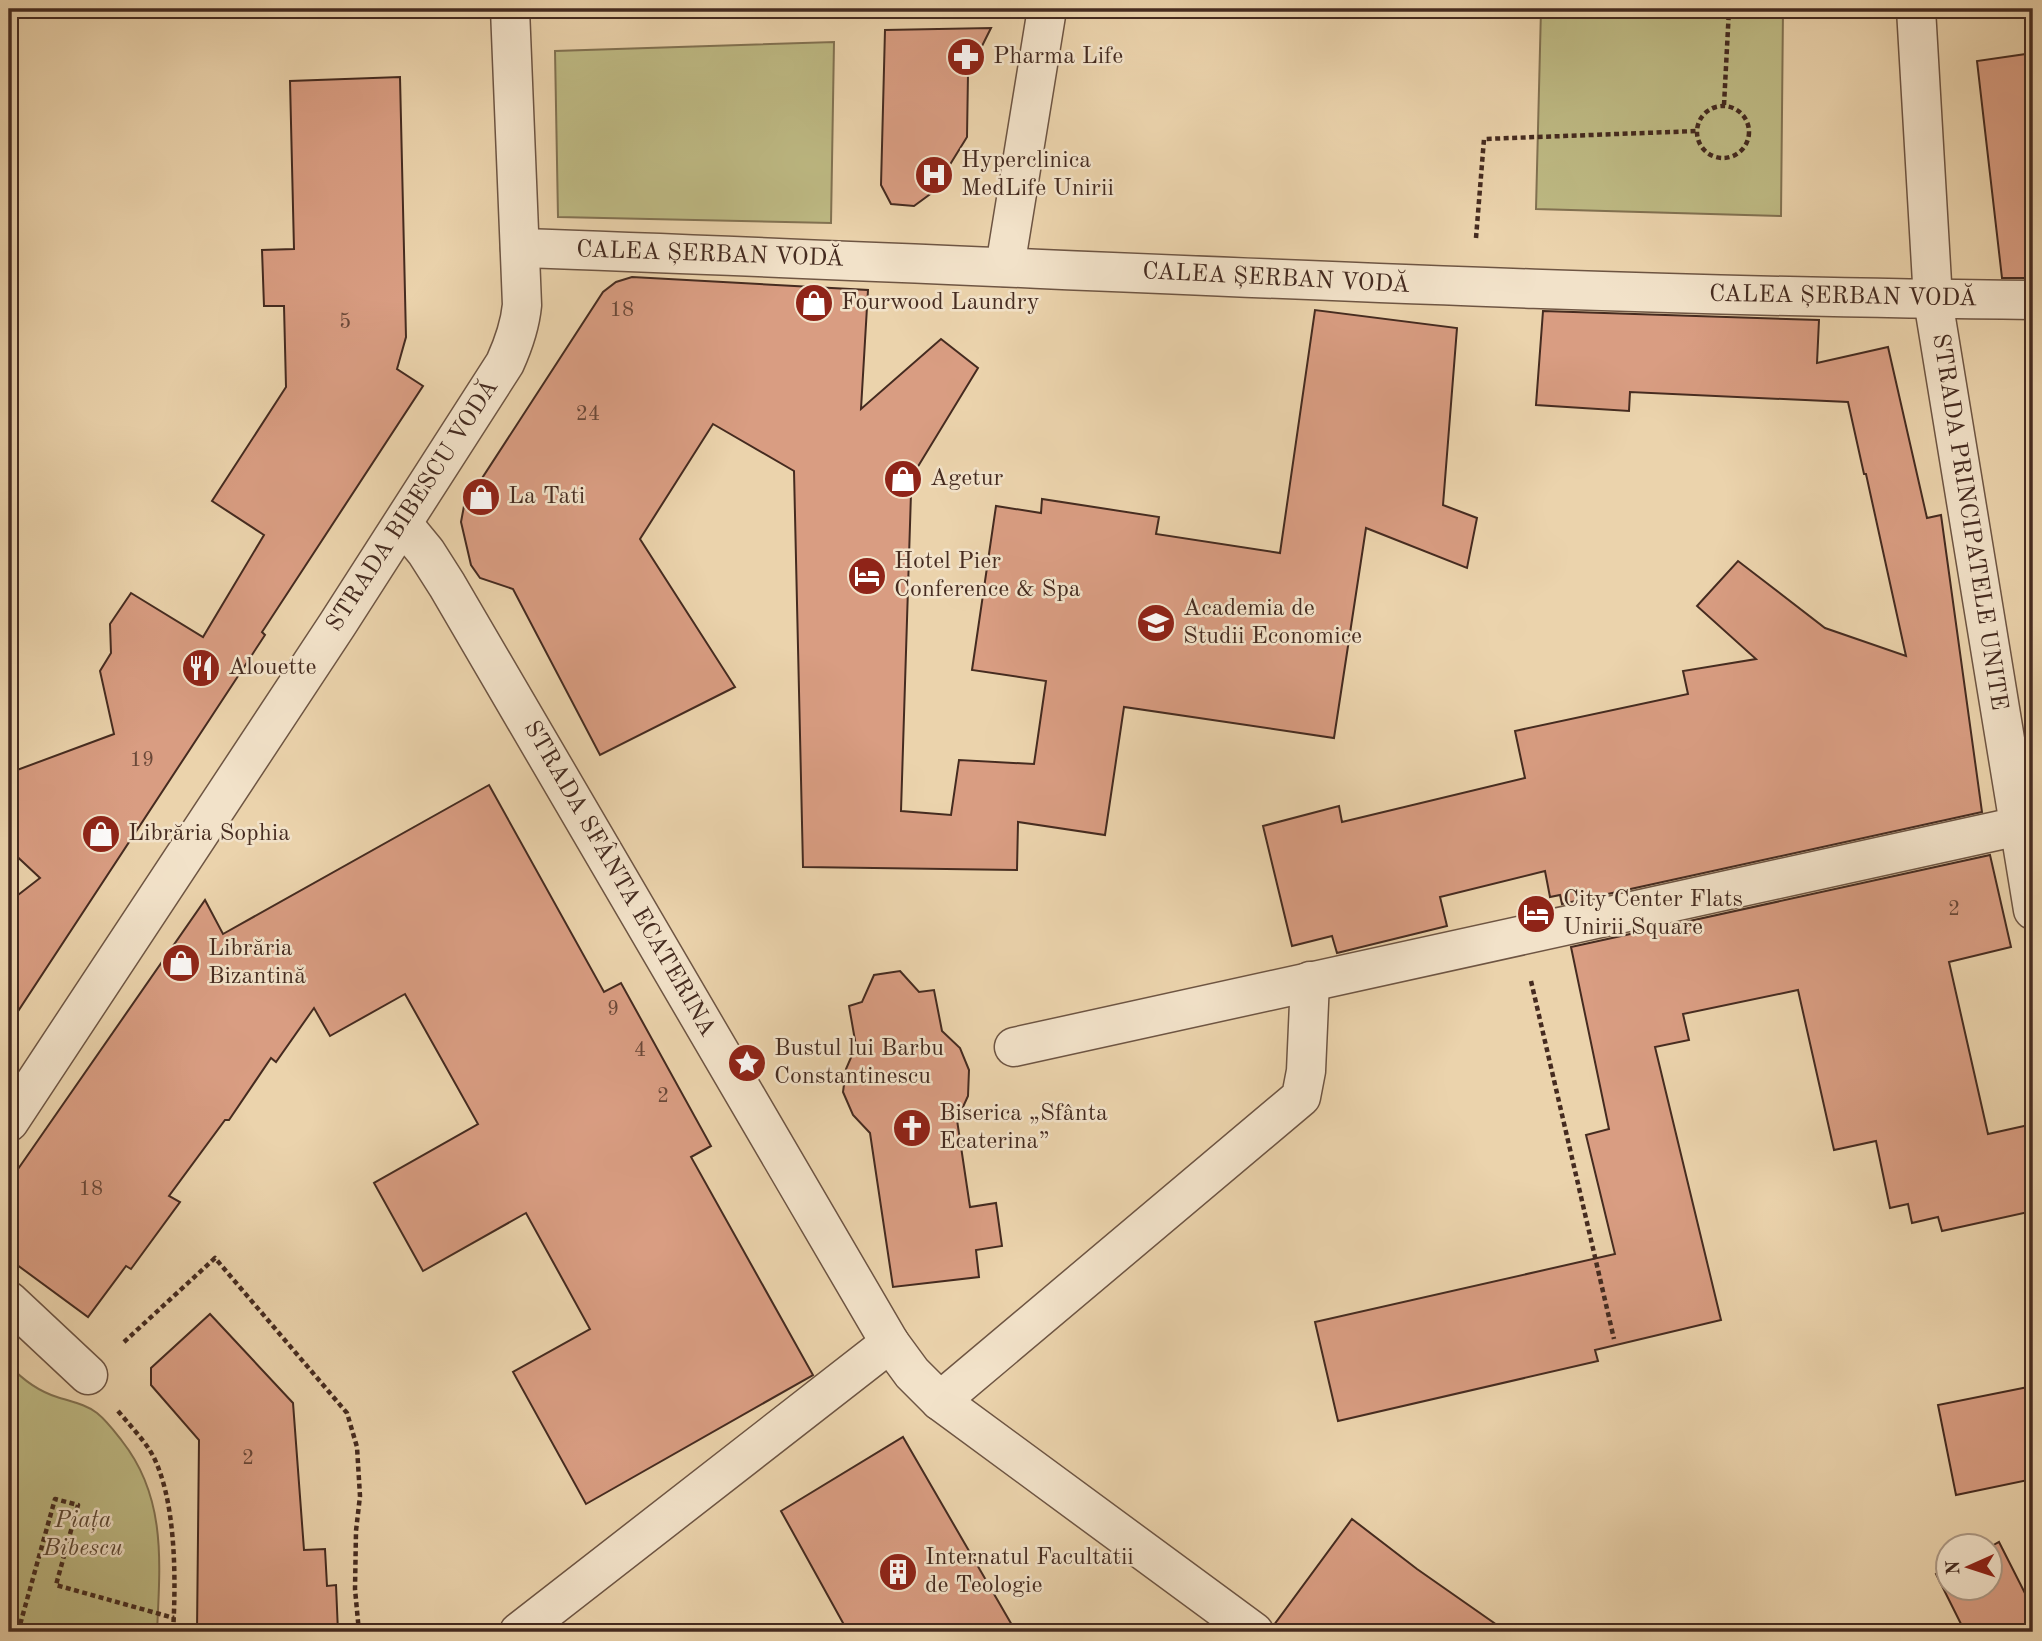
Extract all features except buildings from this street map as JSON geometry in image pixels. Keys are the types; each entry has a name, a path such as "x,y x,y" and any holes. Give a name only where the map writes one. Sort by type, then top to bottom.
{"street":[{"name":"STRADA BIBESCU VODĂ","path":"9,1122 403,524 505,363 520,325 522,305 510,9"},
{"path":"1005,267 1047,9"},
{"name":"STRADA PRINCIPATELE UNITE","path":"1916,9 1933,300 2033,910"},
{"name":"CALEA ȘERBAN VODĂ","path":"520,248 1473,287 1933,300 2033,300"},
{"name":"STRADA SFÂNTA ECATERINA","path":"403,524 426,552 447,585 890,1343 912,1373 940,1401 1254,1632"},
{"path":"1014,1047 2019,826"},
{"path":"940,1401 1301,1097 1306,1071 1310,981"},
{"path":"9,1301 88,1375"},
{"path":"519,1632 890,1343"}],"path":[{"path":"1724,105 1729,9"},
{"path":"1724,105 1740,112 1749,127 1750,135 1741,151 1726,158 1717,158 1702,148 1697,131 1702,116 1716,106 1724,105"},
{"path":"1473,287 1484,139 1697,131"},
{"path":"1521,935 1614,1339"},
{"path":"88,1375 215,1258 347,1413 357,1447 360,1496 355,1578 359,1632"},
{"path":"116,1408 150,1451 160,1472 172,1536 173,1632"},
{"path":"19,1632 55,1499 78,1505 56,1584 174,1618"}],"green space":[{"path":"1541,9 1783,9 1781,216 1536,209"},
{"path":"834,42 831,223 558,217 555,51"},
{"name":"Piața Bibescu","path":"9,1365 37,1388 97,1413 114,1430 137,1463 154,1509 157,1532 157,1632 9,1632"}],"place":[{"name":"Pharma Life","path":"966,57"},
{"name":"Hyperclinica MedLife Unirii","path":"934,175"},
{"name":"Fourwood Laundry","path":"814,303"},
{"name":"Agetur","path":"903,479"},
{"name":"La Tati","path":"481,497"},
{"name":"Hotel Pier Conference & Spa","path":"867,576"},
{"name":"Academia de Studii Economice","path":"1156,623"},
{"name":"Alouette","path":"201,668"},
{"name":"Librăria Sophia","path":"101,834"},
{"name":"City Center Flats Unirii Square","path":"1536,914"},
{"name":"Librăria Bizantină","path":"181,963"},
{"name":"Bustul lui Barbu Constantinescu","path":"747,1063"},
{"name":"Biserica „Sfânta Ecaterina”","path":"912,1128"},
{"name":"Internatul Facultatii de Teologie","path":"898,1572"}]}
